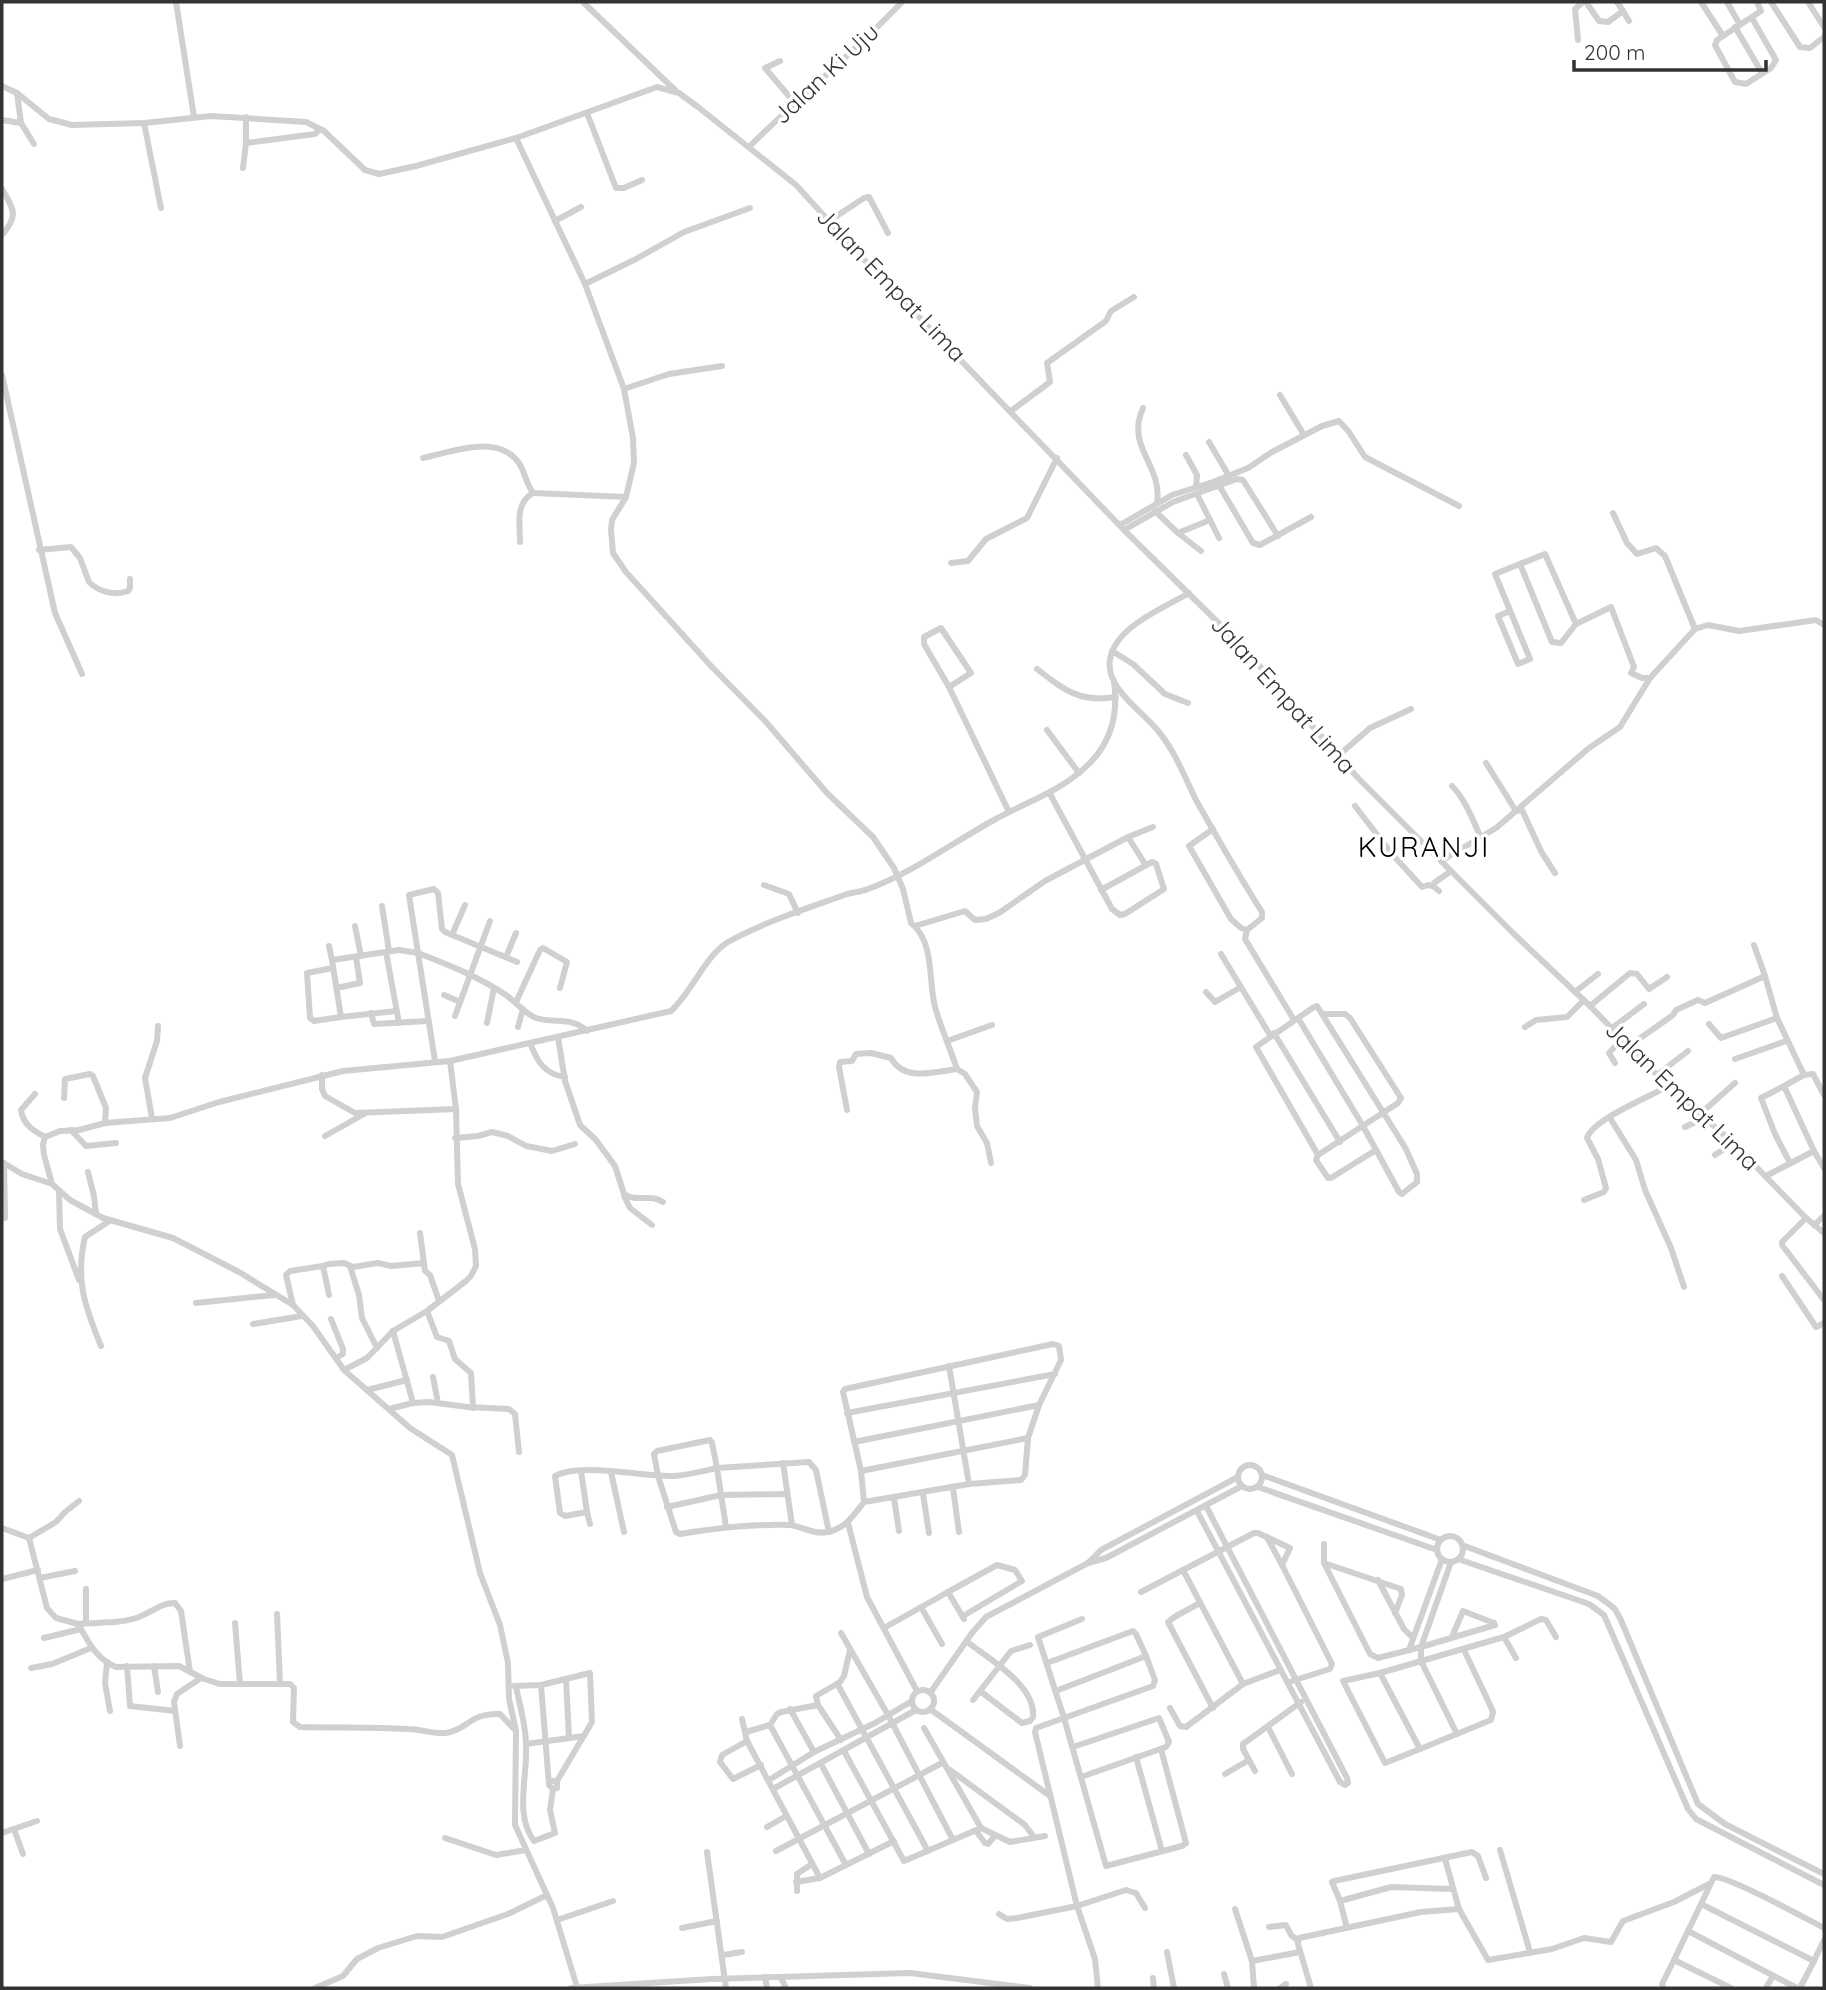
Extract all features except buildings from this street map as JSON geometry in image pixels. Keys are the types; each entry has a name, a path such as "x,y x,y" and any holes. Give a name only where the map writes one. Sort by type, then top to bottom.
{"street":[{"path":"176,2 194,117"},
{"name":"Jalan Empat Lima","path":"583,2 679,93 750,146 796,186 1122,527 1250,655 1338,756 1441,861 1668,1086 1733,1143 1824,1233"},
{"name":"Jalan Ki Uju","path":"750,146 794,102 841,63 902,2"},
{"path":"1578,40 1575,9 1585,2 1599,20 1608,22 1623,11"},
{"path":"1617,2 1629,21"},
{"path":"1701,2 1723,36"},
{"path":"1727,2 1762,74"},
{"path":"1752,18 1776,60 1771,68 1746,84 1735,82 1715,45 1717,40 1761,11 1757,2"},
{"path":"1771,2 1800,47 1810,48 1824,37"},
{"path":"1808,2 1824,27"},
{"path":"780,61 765,68 794,102"},
{"path":"2,86 17,93 55,122 85,125 144,123 194,117 300,121 320,129 358,165 379,174 435,162 516,138 657,88 679,93"},
{"path":"17,93 20,123 34,144"},
{"path":"587,113 616,188 624,188 642,180"},
{"path":"243,168 246,117"},
{"path":"2,120 20,123"},
{"path":"144,123 162,208"},
{"path":"246,143 315,134 320,129"},
{"path":"516,138 585,284 624,389 634,450 632,478 626,497 612,520 612,547 616,557 827,793 873,837 897,877 909,919 926,948 934,1002 957,1069"},
{"path":"2,189 14,216 12,223 2,234"},
{"path":"829,220 869,197 888,233"},
{"path":"555,221 581,207"},
{"path":"585,284 684,232 750,208"},
{"path":"1011,411 1050,382 1047,363 1106,321 1111,311 1135,297"},
{"path":"624,389 669,374 722,366"},
{"path":"2,375 55,612 82,674"},
{"path":"1280,395 1304,435"},
{"path":"1143,408 1136,427 1142,449 1156,480 1156,507 1178,533 1201,551"},
{"path":"1196,490 1248,468 1322,426 1339,421 1366,457 1459,506"},
{"path":"1209,442 1229,476"},
{"path":"423,458 464,449 496,447 504,450 519,463 533,493"},
{"path":"1186,455 1197,475 1196,490 1219,538"},
{"path":"951,563 968,561 986,539 1027,518 1057,458"},
{"path":"1122,527 1185,489 1220,487 1237,479 1243,480 1278,536"},
{"path":"1220,487 1253,542 1260,545 1311,517"},
{"path":"520,542 520,505 525,497 533,493 626,497"},
{"path":"1613,513 1627,542 1637,554 1656,548 1665,556 1695,628"},
{"path":"1178,533 1210,520"},
{"path":"39,550 71,547 80,558 89,583 114,594 128,591 130,579"},
{"path":"1510,611 1499,616 1518,664 1530,659 1510,611 1494,574 1545,554 1576,624"},
{"path":"1520,564 1552,642 1560,643 1576,624 1611,607 1634,667 1631,673 1650,678"},
{"path":"52,1184 43,1145 46,1137 60,1131 105,1123 170,1118 322,1075 364,1068 450,1061 671,1011 725,944 798,913 897,877 1009,812 1050,794 1079,773 1090,763 1107,737 1116,714 1110,663 1112,651 1134,626 1189,593"},
{"path":"1441,861 1481,838 1589,748 1620,727 1650,678 1695,628 1708,625 1739,631 1816,620 1824,625"},
{"path":"949,687 971,673 941,628 923,640 949,687 1009,812"},
{"path":"1112,651 1133,664 1165,694 1188,704"},
{"path":"1037,669 1073,694 1097,700 1116,698"},
{"path":"1114,681 1164,739 1262,912 1262,918 1247,930 1244,936 1247,943 1296,1019 1363,1126 1399,1192 1402,1194 1417,1182 1417,1174 1406,1149 1317,1006 1296,1019 1272,1034 1256,1049 1318,1155"},
{"path":"1338,756 1370,728 1411,709"},
{"path":"1047,730 1079,773"},
{"path":"1486,763 1516,811"},
{"path":"1452,786 1463,798 1481,838"},
{"path":"1050,794 1084,861 1112,909 1120,915 1140,906 1164,889 1156,864 1152,862 1101,890"},
{"path":"1355,806 1422,887 1428,884 1436,888 1451,871"},
{"path":"1516,811 1522,810 1542,853 1555,873"},
{"path":"915,926 965,911 975,920 986,919 1007,908 1045,881 1128,837 1153,827"},
{"path":"1213,829 1191,842 1189,846 1231,919 1247,930"},
{"path":"1128,837 1145,864"},
{"path":"764,885 789,894 798,913"},
{"path":"435,1062 410,894 434,889 442,929 517,962"},
{"path":"452,935 464,905"},
{"path":"382,906 399,1023"},
{"path":"455,1016 490,922"},
{"path":"336,988 360,983 355,926"},
{"path":"506,957 516,933"},
{"path":"1754,945 1777,1018 1804,1075"},
{"path":"329,946 341,1017"},
{"path":"516,1002 543,948 567,962 559,988"},
{"path":"332,960 388,951 407,950 418,953 469,973 516,1002 531,1017 569,1021 587,1031"},
{"path":"1221,954 1340,1142"},
{"path":"333,968 307,973 310,1018 314,1021 396,1011"},
{"path":"1525,1027 1536,1020 1567,1017 1630,973 1637,974 1648,989 1667,977"},
{"path":"1575,992 1598,974"},
{"path":"1629,1046 1679,1009 1698,1000 1705,1003 1765,976"},
{"path":"1206,992 1215,1002 1241,987"},
{"path":"487,1023 495,988"},
{"path":"444,995 460,1002"},
{"path":"1611,1029 1644,1004"},
{"path":"518,1027 523,1009"},
{"path":"371,1013 374,1024 428,1021"},
{"path":"1324,1014 1345,1014 1350,1018 1400,1094 1400,1102 1318,1155 1316,1160 1328,1178 1331,1178 1376,1150"},
{"path":"1709,1024 1721,1038 1777,1018"},
{"path":"947,1041 992,1025"},
{"path":"152,1118 145,1078 157,1041 158,1026"},
{"path":"558,1037 565,1077 580,1125 615,1166 630,1208 652,1225"},
{"path":"1615,1063 1609,1053 1622,1039"},
{"path":"1734,1059 1786,1041"},
{"path":"530,1043 543,1068 557,1076 565,1077"},
{"path":"1657,1075 1688,1051"},
{"path":"847,1110 839,1067 840,1062 852,1061 856,1054 891,1058 899,1070 907,1073 957,1069 965,1074 977,1092 976,1126 987,1143 991,1163"},
{"path":"344,1370 367,1358 393,1331 426,1311 471,1276 476,1260 458,1184 456,1109 450,1061"},
{"path":"64,1098 65,1079 90,1074 95,1079 106,1108 105,1123"},
{"path":"1790,1163 1775,1135 1761,1098 1804,1075 1813,1074 1824,1095"},
{"path":"322,1075 325,1096 348,1111 366,1113 456,1109"},
{"path":"1685,1127 1702,1116 1735,1083"},
{"path":"1584,1200 1604,1192 1606,1188 1598,1159 1587,1138 1589,1132 1668,1086"},
{"path":"1784,1086 1824,1168"},
{"path":"35,1094 21,1110 22,1118 32,1130 46,1137"},
{"path":"325,1136 366,1113"},
{"path":"1610,1118 1636,1160 1645,1190 1671,1248 1684,1287"},
{"path":"71,1130 86,1146 116,1143"},
{"path":"455,1138 492,1132 508,1136 526,1146 552,1151 575,1144"},
{"path":"1715,1155 1733,1143"},
{"path":"1766,1176 1814,1151"},
{"path":"3,1163 22,1174 52,1184 96,1214 173,1238 239,1272 293,1305 313,1326 344,1370 410,1428 452,1455 480,1573 500,1625 512,1686 526,1744 524,1816 534,1841 555,1833 550,1810 553,1789 548,1785 554,1781 592,1720 590,1673 541,1685 512,1686"},
{"path":"3,1163 5,1218"},
{"path":"88,1172 96,1214"},
{"path":"59,1191 60,1229 80,1284 84,1304 101,1346"},
{"path":"624,1194 634,1198 652,1197 663,1202"},
{"path":"1814,1225 1824,1216"},
{"path":"1806,1218 1782,1245 1824,1300"},
{"path":"80,1284 85,1237 111,1220"},
{"path":"420,1233 425,1271 430,1275 439,1301"},
{"path":"293,1305 287,1272 344,1263 350,1266 424,1263"},
{"path":"323,1266 328,1295"},
{"path":"350,1266 359,1295 362,1318 377,1348"},
{"path":"1782,1276 1816,1327 1824,1323"},
{"path":"196,1303 276,1295"},
{"path":"426,1311 437,1337 449,1341 455,1359 471,1373 473,1408"},
{"path":"253,1324 302,1316"},
{"path":"331,1320 343,1349 343,1354 336,1358"},
{"path":"393,1331 413,1403"},
{"path":"726,1527 712,1443 706,1441 657,1451 654,1457 658,1476 673,1526 680,1534 726,1527 792,1525 816,1532 830,1532 848,1526 864,1502 861,1471 843,1392 850,1386 1053,1344 1059,1346 1061,1360 1039,1405 1028,1438 1025,1475 1021,1480 969,1484 864,1502"},
{"path":"949,1366 969,1484"},
{"path":"848,1413 1056,1374"},
{"path":"433,1377 438,1403"},
{"path":"367,1390 407,1380"},
{"path":"388,1409 413,1403 438,1403 512,1411 515,1414 519,1452"},
{"path":"854,1442 1039,1405"},
{"path":"861,1471 1028,1438"},
{"path":"587,1512 562,1515 555,1476 581,1471 677,1476 717,1468 809,1462 814,1466 830,1532"},
{"path":"783,1463 792,1525"},
{"path":"1088,1563 1097,1552 1237,1477 1240,1470 1248,1465 1258,1468 1262,1482 1258,1487 1248,1490 1237,1477"},
{"path":"581,1471 590,1524"},
{"path":"611,1472 624,1532"},
{"path":"1262,1475 1441,1540 1450,1536 1459,1540 1462,1552 1454,1560 1445,1580 1421,1647 1421,1661 1457,1734"},
{"path":"930,1693 979,1624 995,1611 1088,1563 1106,1558 1242,1486"},
{"path":"1258,1487 1437,1550 1442,1559 1437,1577 1409,1650"},
{"path":"953,1488 959,1532"},
{"path":"923,1493 929,1533"},
{"path":"667,1507 721,1494 787,1494"},
{"path":"894,1498 900,1531"},
{"path":"29,1538 56,1522 79,1501"},
{"path":"1197,1511 1340,1782 1345,1785 1348,1783 1347,1778 1206,1506"},
{"path":"848,1526 865,1590 917,1691"},
{"path":"2,1528 29,1538"},
{"path":"1141,1592 1254,1533 1290,1548 1282,1564"},
{"path":"1267,1537 1332,1664 1330,1669 1287,1683"},
{"path":"29,1538 43,1598 53,1616 81,1625"},
{"path":"1437,1550 1441,1540"},
{"path":"1324,1544 1324,1563 1370,1654 1378,1658 1421,1647 1495,1624 1463,1611 1452,1637"},
{"path":"1462,1545 1598,1596 1614,1608 1698,1804 1725,1824 1824,1874"},
{"path":"1442,1559 1454,1560 1598,1609 1604,1615 1688,1809 1696,1819 1824,1885"},
{"path":"1324,1563 1399,1587 1403,1591 1395,1612"},
{"path":"884,1628 921,1607 948,1592 999,1564 1014,1569 1022,1580 964,1618 948,1592"},
{"path":"2,1579 38,1570"},
{"path":"1183,1570 1243,1684"},
{"path":"40,1578 75,1572"},
{"path":"1437,1577 1445,1580"},
{"path":"1378,1580 1404,1629 1413,1638"},
{"path":"86,1589 81,1625 91,1648 107,1663 117,1667 179,1666 201,1678 220,1684 290,1684 294,1688 293,1722 300,1727 447,1732 457,1729 472,1718 500,1714 516,1731"},
{"path":"44,1638 81,1625 139,1617 161,1605 175,1603 181,1611 190,1672"},
{"path":"1200,1603 1168,1622 1213,1708"},
{"path":"921,1607 942,1644"},
{"path":"276,1614 281,1683"},
{"path":"1082,1619 1038,1637 1073,1747 1106,1866 1186,1843 1161,1749"},
{"path":"1464,1650 1493,1716 1487,1724 1385,1763 1343,1681 1464,1650 1504,1637 1541,1619 1546,1620 1556,1637"},
{"path":"235,1623 240,1684"},
{"path":"1419,1625 1427,1629"},
{"path":"1047,1663 1133,1632 1155,1680 1154,1685 1035,1729 1077,1906 1094,1959 1098,1988"},
{"path":"841,1633 920,1774 953,1840"},
{"path":"1504,1637 1516,1658"},
{"path":"966,1641 1024,1687 1033,1717 1022,1723 980,1691"},
{"path":"973,1700 1011,1651 1030,1646"},
{"path":"31,1668 52,1664 91,1648"},
{"path":"841,1740 816,1699 817,1695 838,1685 844,1676 850,1650"},
{"path":"1056,1691 1146,1656"},
{"path":"107,1663 105,1683 110,1711"},
{"path":"127,1666 130,1706 175,1710"},
{"path":"154,1666 158,1692"},
{"path":"1170,1707 1183,1728 1243,1684 1280,1670"},
{"path":"1380,1673 1419,1749"},
{"path":"180,1746 174,1702 177,1694 201,1678"},
{"path":"566,1679 569,1738"},
{"path":"541,1685 546,1742 554,1781"},
{"path":"838,1685 929,1851"},
{"path":"512,1686 516,1731 514,1820 557,1920 574,1988 726,1978 910,1973 1030,1988"},
{"path":"917,1691 930,1693 933,1701 930,1709"},
{"path":"769,1780 814,1752 863,1729 912,1701 917,1691"},
{"path":"1255,1771 1242,1746 1306,1699"},
{"path":"912,1701 916,1710"},
{"path":"746,1732 770,1725 777,1714 790,1709 818,1705"},
{"path":"790,1709 814,1752"},
{"path":"773,1789 916,1710 930,1709"},
{"path":"930,1709 1051,1797"},
{"path":"1073,1747 1159,1718 1168,1742 1166,1747 1081,1777"},
{"path":"743,1719 747,1741 820,1878"},
{"path":"770,1725 846,1866"},
{"path":"1268,1727 1292,1774"},
{"path":"924,1728 985,1843 988,1844 995,1836"},
{"path":"526,1744 584,1736"},
{"path":"747,1741 722,1755 720,1762 733,1779 761,1765"},
{"path":"844,1751 904,1861 979,1830 1010,1842 1045,1836"},
{"path":"1667,1758 1676,1754"},
{"path":"1136,1757 1162,1851"},
{"path":"1225,1774 1249,1760"},
{"path":"821,1763 869,1854"},
{"path":"776,1851 894,1787 945,1765"},
{"path":"945,1765 1025,1825 1034,1837"},
{"path":"767,1827 786,1816"},
{"path":"2,1833 37,1821"},
{"path":"14,1829 23,1854"},
{"path":"444,1838 496,1854 526,1850"},
{"path":"796,1882 820,1878 894,1841"},
{"path":"1768,1857 1773,1846"},
{"path":"1500,1850 1530,1952"},
{"path":"707,1852 726,1988"},
{"path":"1347,1928 1332,1882 1334,1881 1475,1852 1486,1878"},
{"path":"1445,1859 1459,1909 1488,1960 1552,1949 1584,1938 1611,1942 1623,1922 1674,1902 1709,1884"},
{"path":"797,1891 797,1874 812,1864"},
{"path":"1663,1988 1662,1984 1714,1877 1721,1877 1824,1928"},
{"path":"1340,1901 1396,1887 1452,1889"},
{"path":"999,1914 1012,1919 1077,1906 1132,1890 1141,1898 1145,1908"},
{"path":"315,1988 343,1976 358,1959 378,1948 417,1937 442,1937 508,1914 547,1895"},
{"path":"557,1920 613,1901"},
{"path":"1701,1904 1814,1961"},
{"path":"1236,1909 1252,1961 1254,1988"},
{"path":"1297,1940 1304,1936 1421,1912 1459,1909"},
{"path":"682,1928 717,1921"},
{"path":"1269,1927 1286,1925 1297,1940 1311,1988"},
{"path":"1688,1931 1798,1988 1824,1940"},
{"path":"723,1955 742,1952"},
{"path":"1167,1952 1174,1988"},
{"path":"1252,1961 1300,1952"},
{"path":"1674,1960 1731,1988"},
{"path":"1224,1974 1228,1988"},
{"path":"1766,1988 1773,1976"},
{"path":"765,1977 767,1988"},
{"path":"782,1978 786,1988"},
{"path":"1153,1978 1154,1988"},
{"path":"712,1979 713,1988"}],"district":[{"name":"KURANJI","path":"1424,847"}]}
